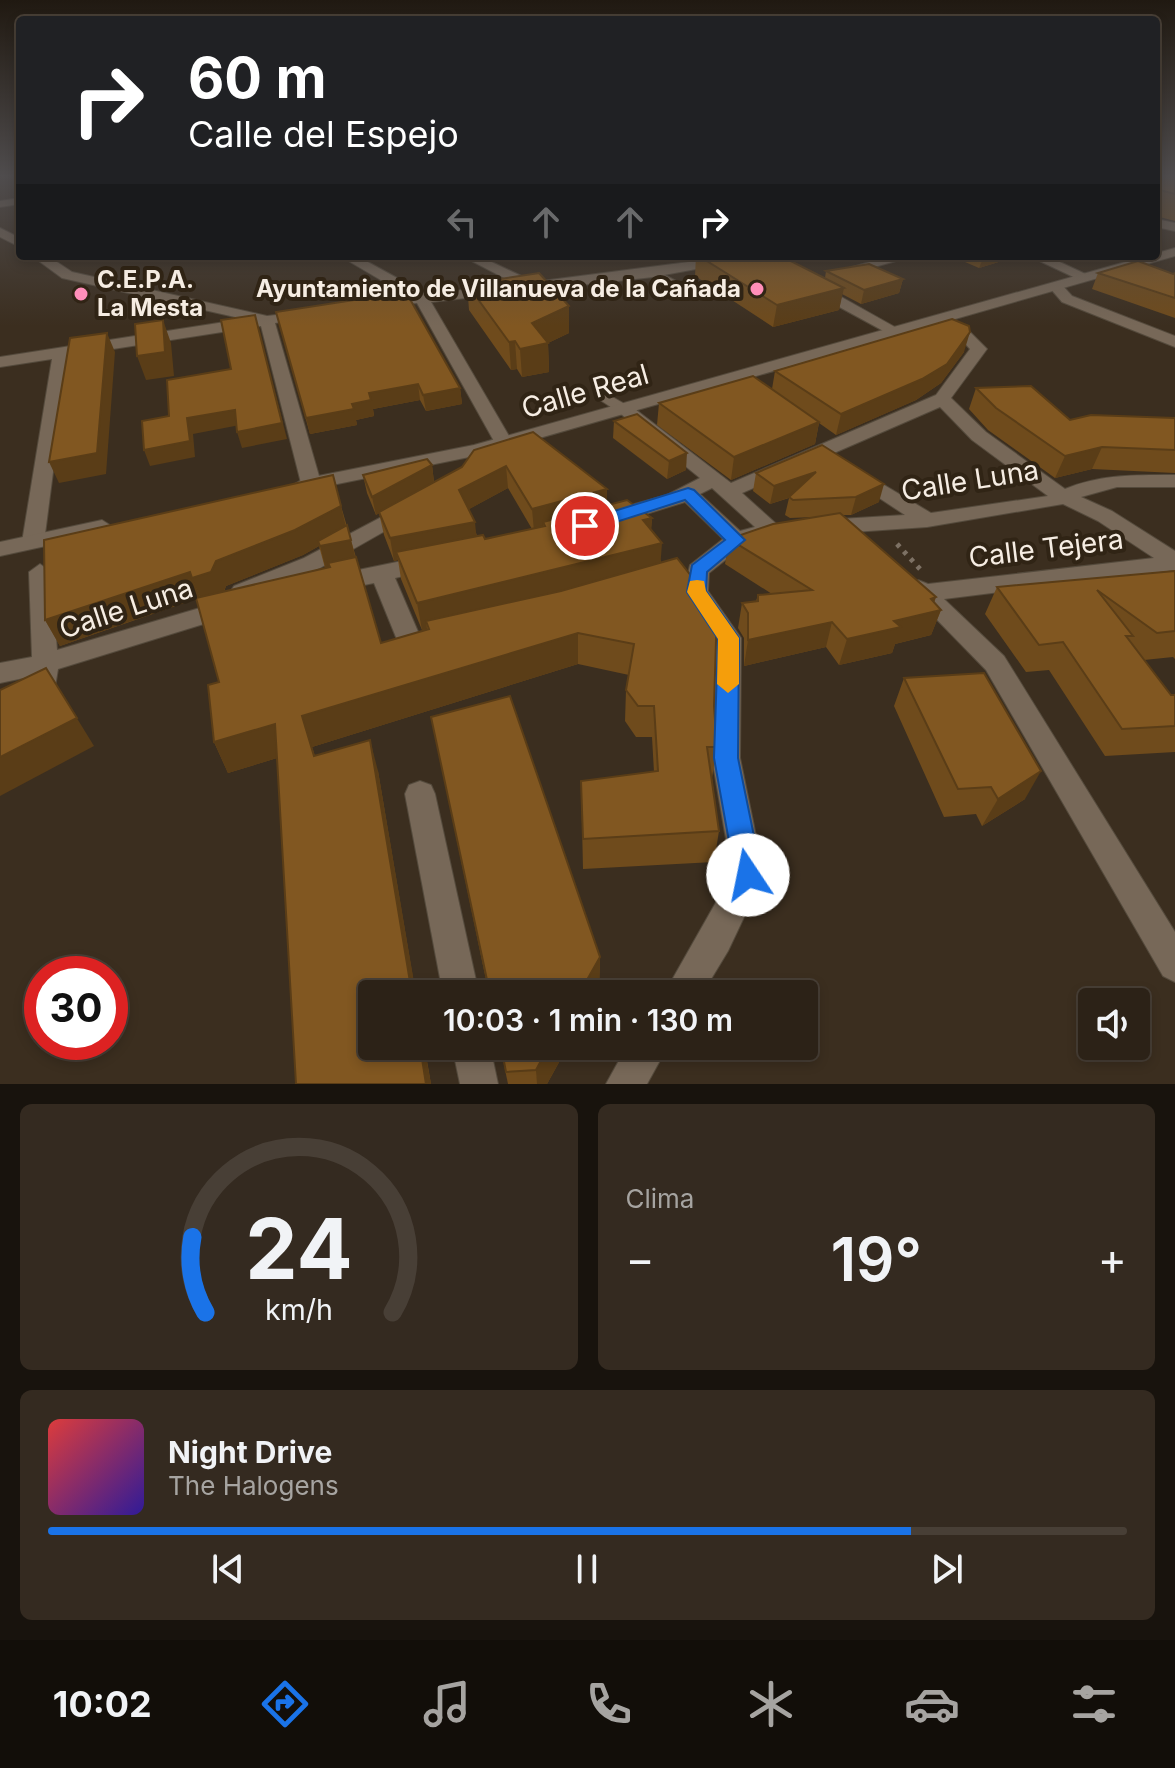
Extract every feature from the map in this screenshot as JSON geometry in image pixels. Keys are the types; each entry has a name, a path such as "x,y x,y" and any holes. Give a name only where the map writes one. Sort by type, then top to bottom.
{"street":[{"path":"45,260 67,275 267,320"},
{"path":"354,260 421,297 504,443"},
{"path":"477,260 529,285"},
{"path":"694,260 705,265"},
{"path":"359,306 752,260"},
{"path":"891,260 804,282 894,331"},
{"path":"1045,260 1087,278"},
{"name":"Calle Real","path":"282,489 504,443 1148,260"},
{"path":"653,273 670,281"},
{"path":"544,283 561,301"},
{"path":"1057,288 1083,294 1175,330"},
{"path":"1057,288 1067,299 1175,342"},
{"path":"0,362 328,311"},
{"path":"267,320 311,483"},
{"path":"585,526 828,449 942,399 979,349 963,333 939,321"},
{"path":"33,542 61,352"},
{"path":"602,395 722,485 786,528"},
{"path":"942,399 979,436 1060,495 1105,516 1175,562"},
{"path":"811,429 828,449 927,520"},
{"path":"456,482 477,450"},
{"name":"Calle Luna","path":"736,540 786,528 927,520 1048,503 1060,495 1117,481 1175,481"},
{"path":"668,579 698,570 736,540 688,493"},
{"path":"23,693 45,673 312,563 430,497"},
{"path":"0,549 119,524"},
{"path":"847,526 880,554"},
{"name":"Calle Luna","path":"177,620 454,558"},
{"name":"Calle Tejera","path":"935,591 1175,562"},
{"path":"691,980 716,939 748,875 726,758 729,638 696,592 698,570"},
{"path":"40,572 45,673"},
{"path":"381,572 411,645 456,635"},
{"path":"902,573 935,591 995,663 1175,964"},
{"name":"Calle Luna","path":"0,673 45,673"},
{"path":"420,794 458,980"},
{"path":"474,1060 479,1084"},
{"path":"625,1084 640,1060"}],"path":[{"path":"883,523 905,556 935,591"}],"building":[{"path":"705,260 789,260 844,288 777,305"},
{"path":"1138,261 1175,273 1175,298 1098,273"},
{"path":"869,264 903,279 864,290 826,271"},
{"path":"539,273 569,306 532,323 548,343 520,349 515,341 509,342 467,284"},
{"path":"406,292 460,388 423,395 418,384 369,393 371,400 352,404 354,409 306,418 276,312"},
{"path":"255,315 282,423 237,432 235,410 187,418 190,441 144,450 142,421 169,416 167,380 231,369 221,320"},
{"path":"952,319 969,326 970,332 947,364 922,379 841,414 775,371"},
{"path":"163,320 165,352 137,356 135,324"},
{"path":"107,333 97,453 49,462 70,338"},
{"path":"753,376 819,422 734,457 659,403"},
{"path":"1031,386 1070,420 1091,415 1175,418 1175,450 1102,447 1065,456 996,408 976,388"},
{"path":"637,414 687,453 669,461 614,421"},
{"path":"533,432 607,489 532,509 506,466 459,490 475,522 390,538 379,512 462,467 474,450"},
{"path":"822,445 884,484 856,497 793,500 789,497 816,472 774,486 756,473"},
{"path":"427,459 432,465 372,497 363,475"},
{"path":"333,475 341,506 295,530 216,561 211,572 192,578 190,572 45,620 44,540"},
{"path":"627,500 652,518 643,520 662,543 417,603 396,552 483,535 485,539 545,526 543,522"},
{"path":"840,513 936,597 931,599 941,610 894,621 901,627 847,639 832,622 748,640 748,613 742,603 758,601 758,595 812,590 729,539 773,524"},
{"path":"347,525 351,540 320,546 318,541"},
{"path":"356,557 381,643 429,629 426,621 561,591 677,558 717,609 714,706 717,747 707,747 719,831 583,839 581,781 658,771 654,706 638,706 626,690 634,644 578,633 302,716 314,756 370,740 410,980 358,980 358,1060 422,1060 426,1084 296,1084 275,724 214,742 208,685 219,682 196,598 330,567 328,563"},
{"path":"1175,571 1175,631 1157,633 1097,590 1133,636 1126,636 1171,695 1175,695 1175,726 1122,729 1063,642 1039,645 997,587"},
{"path":"46,668 77,718 0,757 0,690"},
{"path":"984,673 1041,771 998,799 991,787 958,789 904,678"},
{"path":"510,696 600,957 587,980 487,980 431,717"},
{"path":"504,1060 541,1060 536,1070 506,1072"}],"slow traffic":[{"path":"697,586 696,592 729,638 728,684"}],"place":[{"name":"Ayuntamiento de Villanueva de la Cañada","path":"757,289"},
{"name":"C.E.P.A. La Mesta","path":"81,294"}],"route":[{"path":"585,526 688,493 736,540 698,570 696,592 729,638 726,758 748,875"}]}
